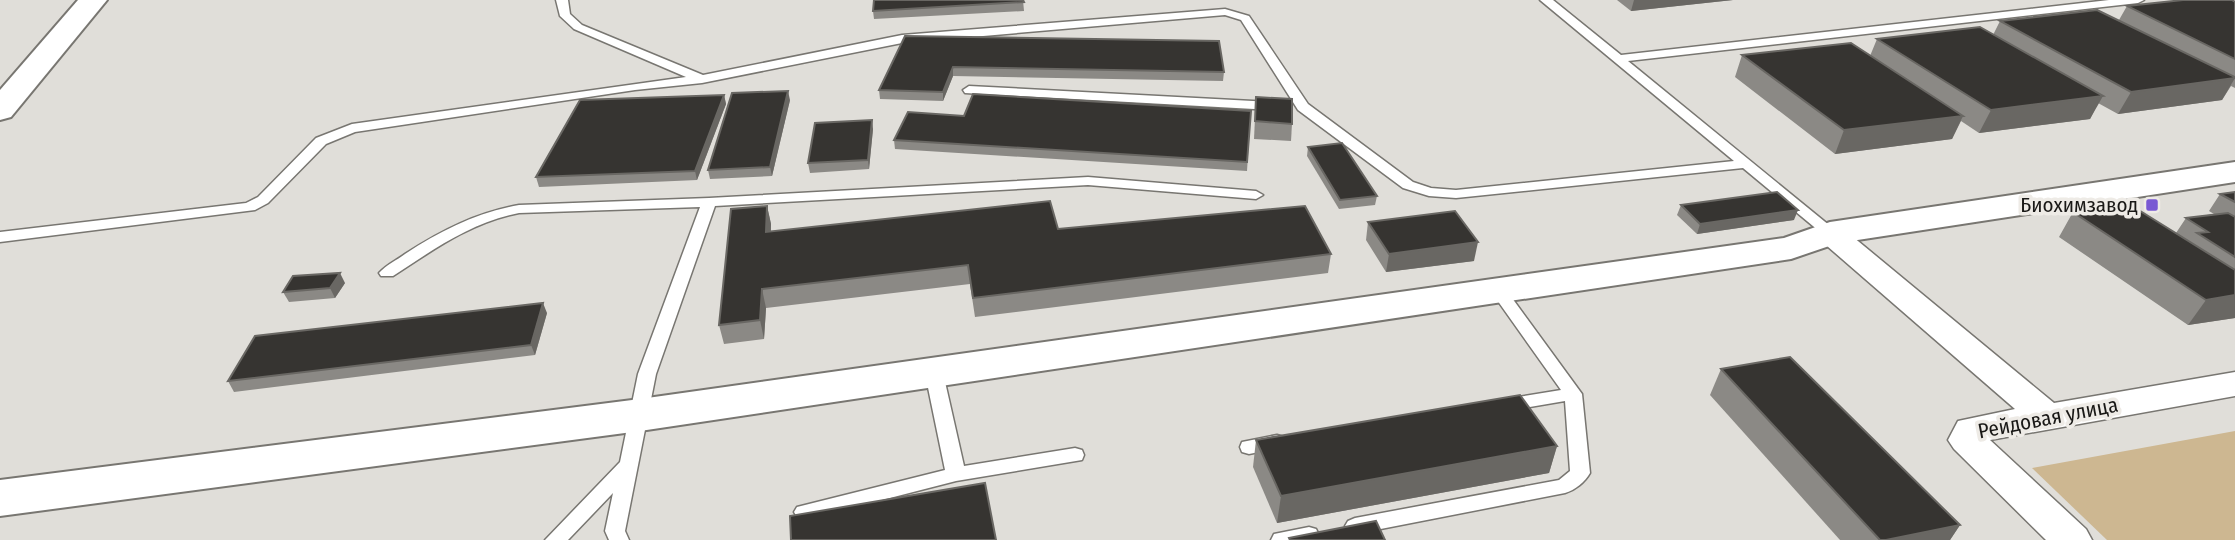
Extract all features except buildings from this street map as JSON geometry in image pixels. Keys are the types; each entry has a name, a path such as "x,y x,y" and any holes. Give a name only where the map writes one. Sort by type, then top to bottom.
{"main road":[{"path":"0,110 93,0"},
{"path":"0,498 640,415 1791,248 1830,233 2235,172"}],"street":[{"path":"1830,233 2046,416"},
{"name":"Рейдовая улица","path":"2072,540 1967,440 1971,430 2232,388"}],"lane":[{"path":"562,0 561,9 566,18 578,27 702,79"},
{"path":"1546,0 1830,233"},
{"path":"1618,59 2138,0"},
{"path":"0,237 250,207 264,200 321,141 352,128 635,86 702,79 902,39 1225,12 1237,13 1245,18 1303,107 1408,185 1429,192 1456,194 1745,164"},
{"path":"969,90 1303,107"},
{"path":"387,273 467,222 492,213 519,209 709,202 1088,181 1256,195"},
{"path":"619,540 615,531 647,374 709,202"},
{"path":"1281,540 1565,486 1580,473 1573,394 1498,290"},
{"path":"934,373 956,474"},
{"path":"1492,407 1573,394"},
{"path":"1249,447 1289,440"},
{"path":"804,512 956,474 1075,455"},
{"path":"555,540 630,463"}],"shaded area":[{"path":"2235,431 2235,540 2107,540 2032,468"}],"place":[{"name":"Биохимзавод","path":"2152,205"}]}
